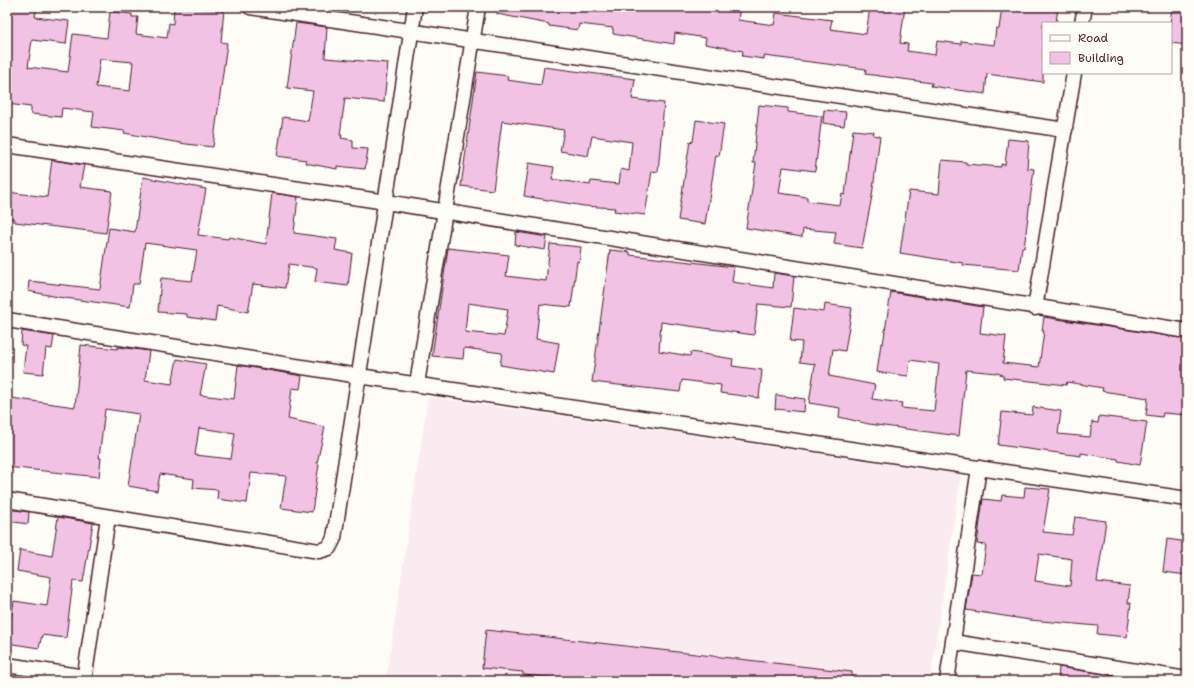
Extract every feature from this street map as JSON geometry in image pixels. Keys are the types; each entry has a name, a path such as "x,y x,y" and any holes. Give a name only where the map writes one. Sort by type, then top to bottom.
{"street":[{"path":"250,7 472,42 1065,130"},
{"path":"7,500 319,551 330,548 334,538 415,7"},
{"path":"417,384 478,7"},
{"path":"1082,22 1085,7"},
{"path":"1035,308 1074,74"},
{"path":"7,145 386,202 1187,332"},
{"path":"7,320 359,376 1187,499"},
{"path":"947,681 979,468"},
{"path":"7,665 85,679 108,517"},
{"path":"953,642 1187,679"}],"shaded area":[{"path":"428,397 961,474 930,681 386,681"}],"building":[{"path":"7,7 37,7 35,17 69,21 66,44 32,40 28,67 68,72 73,34 107,38 110,12 132,14 132,17 138,17 136,34 167,38 169,23 173,24 174,7 224,10 221,42 227,43 213,147 186,144 124,133 125,131 92,127 94,112 62,108 61,117 31,114 31,107 7,104","holes":["100,59 133,62 130,91 96,87"]},
{"path":"497,7 740,7 738,20 774,25 776,13 832,20 830,29 866,34 870,7 905,7 900,43 908,44 907,51 935,55 937,41 961,44 961,41 994,45 996,28 999,29 1002,7 1058,7 1056,22 1042,22 1043,82 987,74 985,94 931,86 932,83 865,74 866,69 764,56 764,59 742,56 743,51 705,44 706,38 675,33 674,44 613,34 613,28 579,24 578,30 549,26 549,24 497,14"},
{"path":"1172,7 1187,7 1187,45 1172,43 1172,22 1170,22"},
{"path":"296,23 327,27 325,58 388,63 384,102 345,98 340,135 342,135 341,138 353,140 353,148 368,149 365,169 337,166 337,169 305,163 306,160 277,156 283,117 308,121 313,91 287,88"},
{"path":"544,67 635,79 632,99 664,103 658,172 652,171 645,215 614,211 615,208 584,206 524,196 529,163 554,167 552,179 590,185 591,181 619,184 621,169 629,171 632,142 592,136 588,156 560,151 564,130 502,121 493,190 461,186 477,72 508,76 507,80 541,85"},
{"path":"759,105 788,108 788,112 822,116 815,171 783,167 779,193 807,197 807,201 840,205 842,194 845,195 853,130 874,132 873,135 880,136 872,196 862,248 834,244 836,232 803,229 802,237 746,228 756,163 753,163"},
{"path":"824,110 846,112 844,126 823,123"},
{"path":"696,120 724,124 719,156 716,155 705,224 678,220 690,141 693,142"},
{"path":"1008,139 1029,141 1027,168 1034,169 1024,248 1022,247 1019,270 963,265 963,263 900,253 909,191 939,194 942,160 1001,167 1001,164 1005,165"},
{"path":"52,160 84,165 80,187 112,191 106,233 15,222 15,219 7,218 7,192 47,197"},
{"path":"143,177 206,189 198,235 228,239 229,237 266,244 272,193 298,197 294,233 337,239 335,250 352,253 348,286 315,282 317,268 289,264 285,288 253,284 248,312 217,306 215,321 187,317 187,314 158,312 161,278 192,281 197,250 145,243 139,284 133,284 130,307 58,297 28,291 29,281 100,289 109,228 135,232"},
{"path":"516,232 547,237 545,250 515,245"},
{"path":"550,244 581,247 579,262 577,261 571,307 540,304 536,339 559,343 554,374 500,365 502,353 464,348 463,359 432,356 448,248 509,255 506,276 546,281","holes":["468,303 508,309 504,336 465,332"]},
{"path":"610,250 630,252 630,255 734,267 732,282 773,288 774,273 794,276 791,307 758,304 754,335 661,322 659,351 690,356 691,352 733,359 732,366 762,370 759,398 720,393 721,385 682,380 680,392 592,382"},
{"path":"891,292 983,307 980,333 1006,336 1003,363 1039,367 1044,331 1042,331 1044,317 1187,339 1187,415 1163,413 1162,417 1146,415 1148,398 1102,391 1103,388 1067,382 1066,385 1003,378 1003,375 997,373 966,370 959,436 869,424 839,417 840,408 809,403 815,364 800,362 802,342 790,341 794,308 824,312 825,304 852,308 845,351 833,349 829,376 875,385 872,399 902,403 901,408 934,411 939,364 910,360 908,376 877,372"},
{"path":"22,331 54,336 52,349 46,348 43,374 23,372 26,346 21,345"},
{"path":"81,345 117,349 118,347 149,351 145,380 172,384 177,359 206,364 200,395 234,399 238,365 302,376 300,389 292,388 288,419 325,427 317,463 319,464 312,512 281,508 286,476 251,473 247,503 217,499 218,490 193,488 194,479 160,474 157,491 128,486 139,414 105,409 99,458 101,458 99,477 7,467 7,425 11,398 75,407","holes":["199,428 235,433 231,459 195,455"]},
{"path":"776,395 805,399 804,412 775,409"},
{"path":"1033,407 1061,411 1058,434 1090,437 1092,422 1098,423 1099,416 1147,422 1140,465 1118,461 1118,459 1081,453 1081,456 998,445 1002,412 1032,415"},
{"path":"1025,487 1050,489 1043,532 1072,535 1075,517 1106,521 1097,582 1130,586 1128,603 1131,603 1127,637 1097,634 1098,626 1030,620 966,610 972,573 982,574 986,545 977,544 983,499 1001,501 1002,495 1024,497","holes":["1039,554 1072,559 1070,586 1035,581"]},
{"path":"7,509 29,512 28,524 7,521"},
{"path":"58,517 93,523 83,582 73,581 66,638 42,635 39,648 7,643 14,601 47,606 51,577 17,571 20,550 52,556"},
{"path":"1167,539 1187,542 1187,575 1163,572"},
{"path":"486,630 852,672 852,681 598,681 523,675 523,672 482,668"},
{"path":"1059,667 1135,679 1135,681 1058,681"}]}
